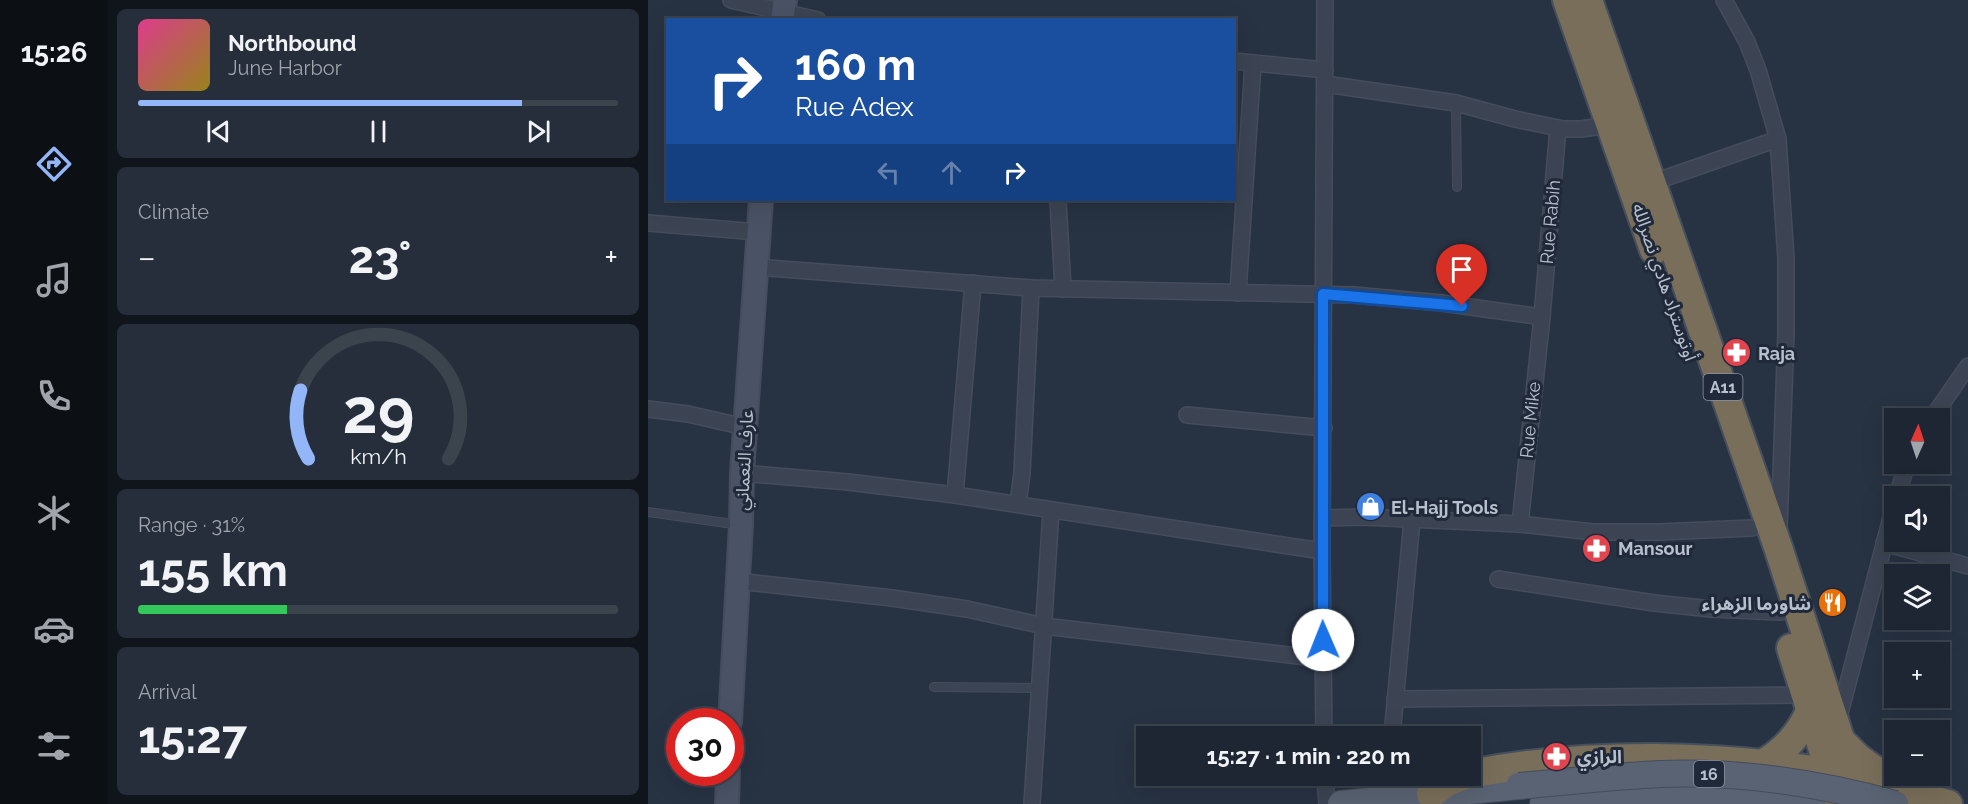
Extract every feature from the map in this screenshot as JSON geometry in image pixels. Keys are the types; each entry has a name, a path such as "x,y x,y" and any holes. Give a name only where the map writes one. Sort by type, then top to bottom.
{"highway":[{"name":"أوتوستراد هادي نصرالله","path":"1567,0 1752,528 1808,703 1850,792"},
{"name":"أوتوستراد هادي نصرالله","path":"1588,0 1778,547 1839,734 1850,792"},
{"path":"1764,763 1776,756 1797,736 1808,703"},
{"path":"1839,734 1858,758 1901,799"},
{"path":"1481,772 1516,766 1628,758 1716,759 1764,763 1850,792 1876,797 1891,792 1901,799 1948,804"},
{"path":"1431,794 1441,786"}],"main road":[{"name":"16","path":"1431,794 1661,774 1719,774 1770,778 1901,799"},
{"path":"1341,804 1388,787 1431,794"},
{"name":"16","path":"1543,804 1626,795 1689,794 1747,794 1819,804"}],"street":[{"path":"731,0 784,10 811,18"},
{"path":"1324,726 1322,551 1324,518 1325,0"},
{"path":"1724,0 1755,60 1778,139 1786,259 1786,333 1778,547"},
{"path":"1236,61 1456,103 1558,128 1581,129 1610,125"},
{"path":"1238,292 1253,63"},
{"name":"Rue Rabih","path":"1542,316 1558,128"},
{"path":"1652,183 1778,139"},
{"name":"عارف النعماني","path":"731,708 742,473 761,201"},
{"path":"1058,201 1063,290"},
{"path":"648,223 758,232"},
{"path":"755,267 1063,290 1323,294 1442,303 1542,316"},
{"path":"955,495 973,283"},
{"path":"1018,504 1022,473 1031,288"},
{"name":"Rue Mike","path":"1520,524 1542,316"},
{"path":"1939,408 1968,366"},
{"path":"648,409 688,414 745,427"},
{"path":"1188,415 1324,428"},
{"path":"742,473 848,482 955,495 1322,551"},
{"path":"1032,804 1051,511"},
{"path":"1324,518 1520,524 1593,532 1752,528"},
{"path":"1393,726 1412,520"},
{"path":"1839,734 1884,543"},
{"path":"1917,552 1968,566"},
{"path":"1498,579 1654,603 1711,609 1780,612"},
{"path":"737,581 892,598 967,609 1044,626 1323,659"},
{"path":"1395,699 1808,703"},
{"path":"727,804 728,786"},
{"path":"1326,786 1327,804"}],"lane":[{"path":"1456,103 1457,187"},
{"path":"648,512 741,525"},
{"path":"934,687 1040,688"}],"place":[{"name":"Raja","path":"1737,353"},
{"name":"El-Hajj Tools","path":"1370,507"},
{"name":"Mansour","path":"1597,548"},
{"name":"شاورما الزهراء","path":"1832,603"},
{"name":"الرازي","path":"1556,756"}],"route":[{"path":"1323,640 1323,294 1462,306"}]}
